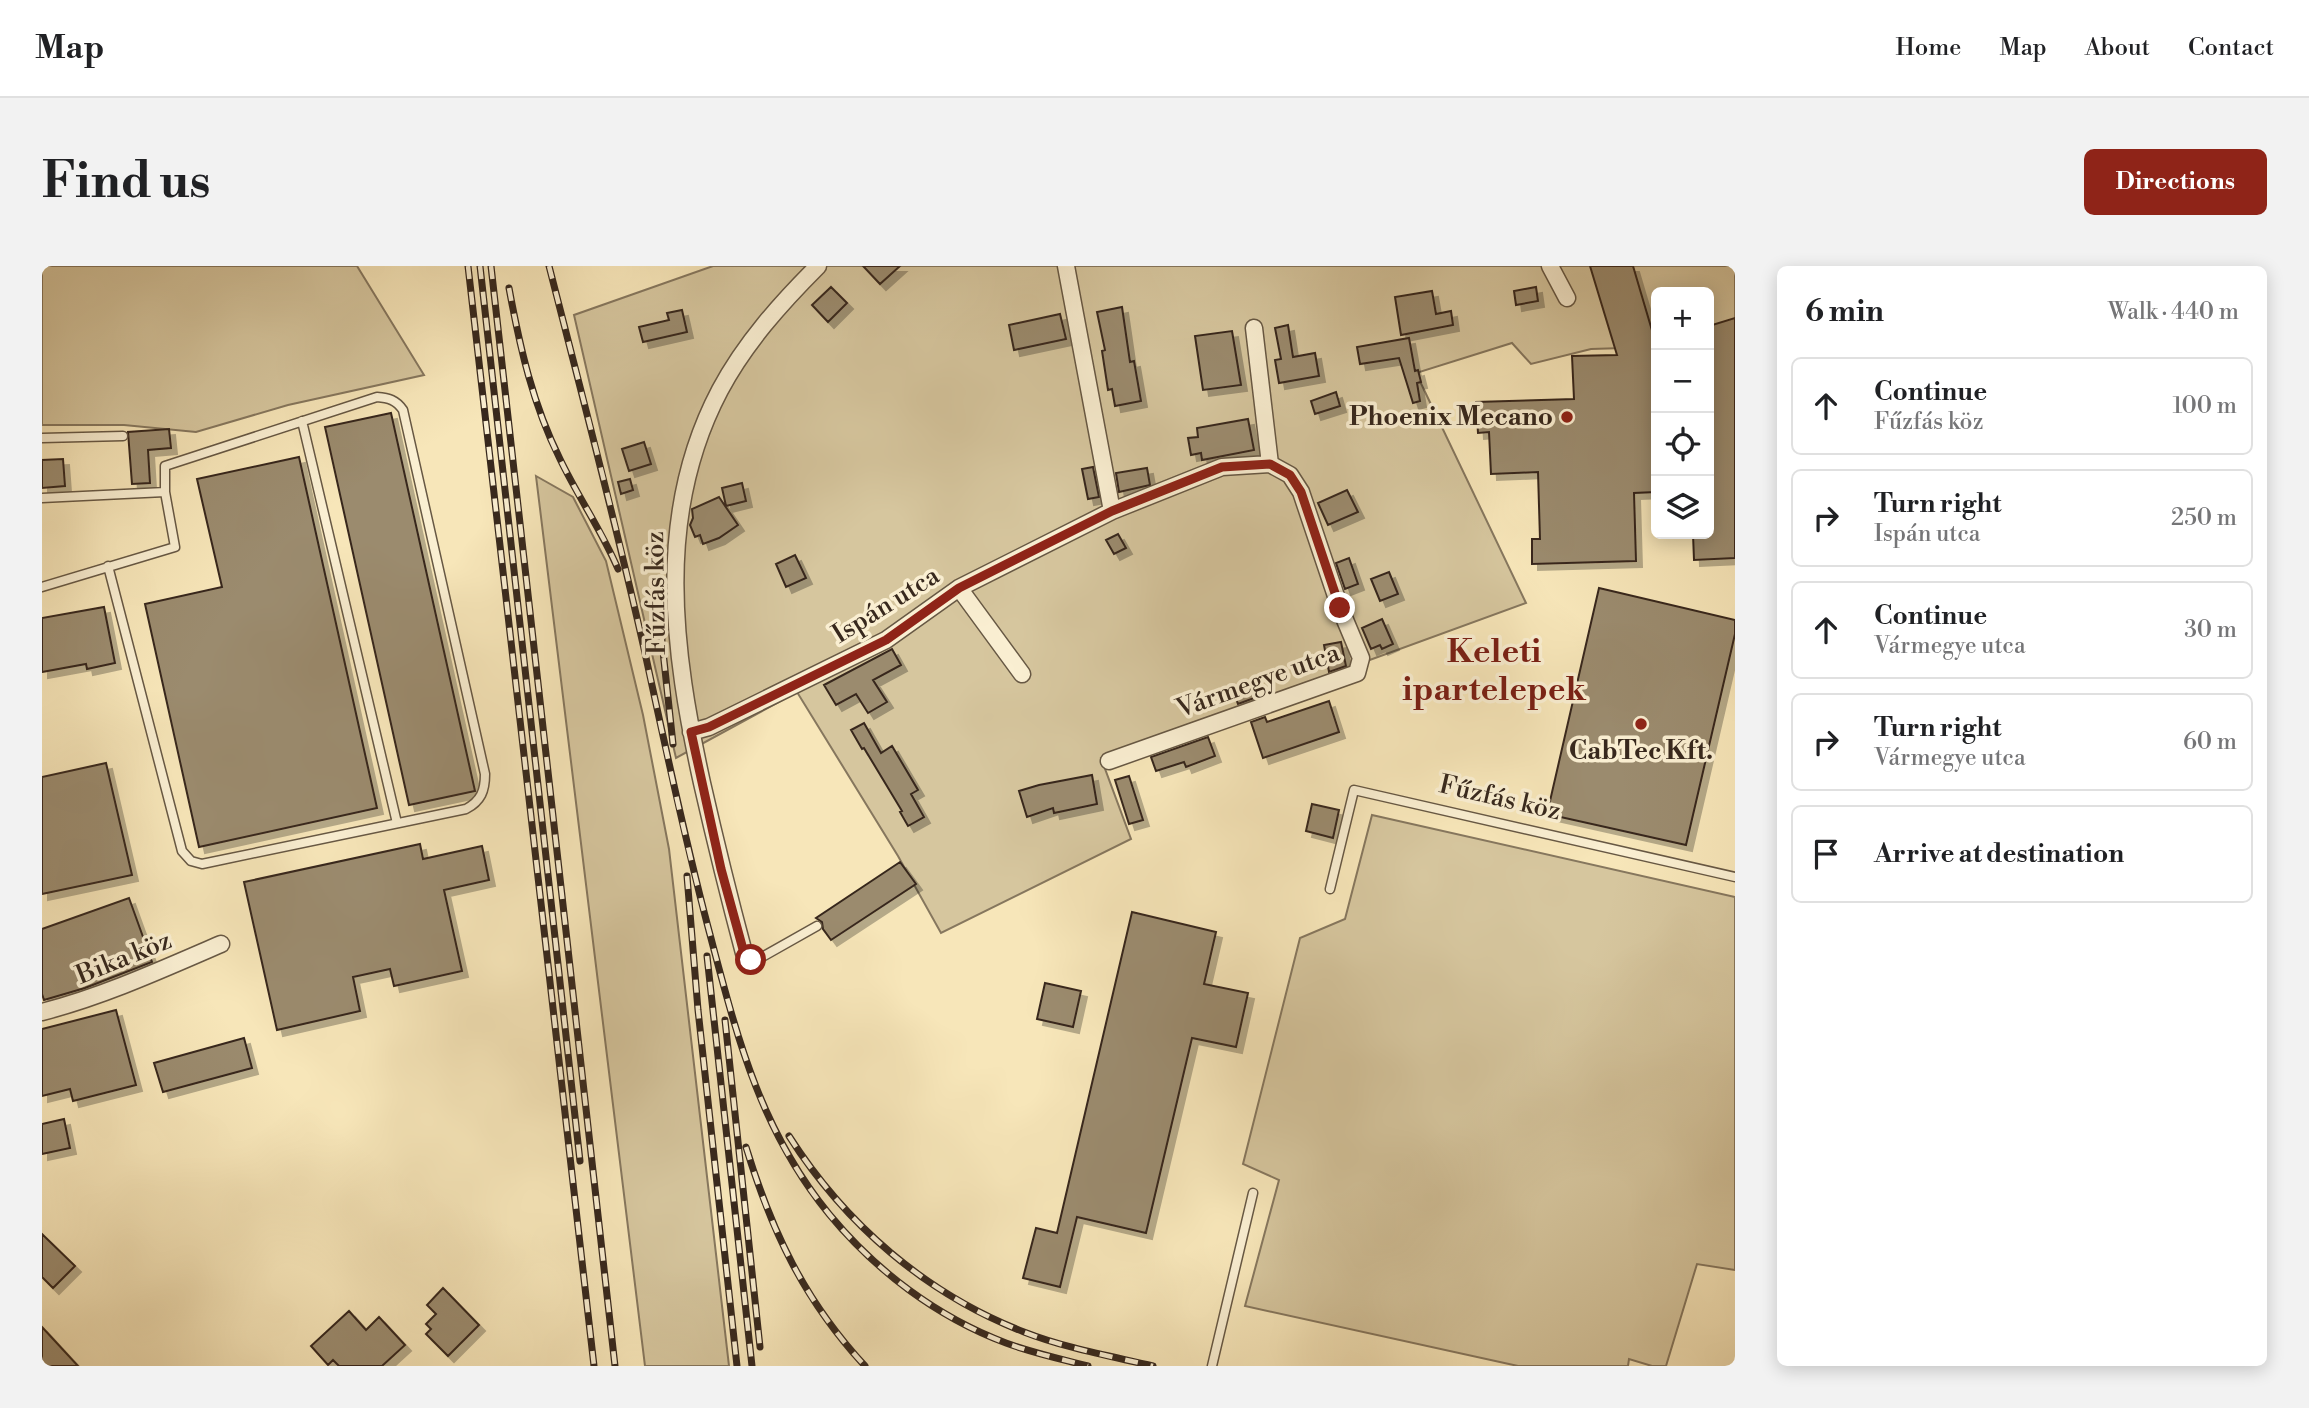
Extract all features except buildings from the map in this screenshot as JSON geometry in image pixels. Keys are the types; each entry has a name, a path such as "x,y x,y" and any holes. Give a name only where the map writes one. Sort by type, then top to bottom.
{"street":[{"name":"Fűzfás köz","path":"744,953 721,869 691,732 676,629 678,528 690,470 708,416 733,369 769,319 818,266"},
{"path":"1066,266 1112,511"},
{"path":"1550,266 1567,298"},
{"path":"1254,328 1270,464"},
{"name":"Ispán utca","path":"691,732 709,727 886,640 959,588 1112,511 1222,467 1270,464"},
{"name":"Vármegye utca","path":"1109,761 1357,673 1361,658 1340,608 1301,492 1290,475 1270,464"},
{"path":"959,588 1022,674"},
{"name":"Bika köz","path":"42,1012 137,981 222,944"}],"lane":[{"path":"42,587 108,566 175,547 165,492 165,466 377,397 388,398 403,410 485,783 478,801 466,809 196,864 182,851 108,566"},
{"path":"302,421 397,823"},
{"path":"42,438 123,436"},
{"path":"42,498 165,492"},
{"name":"Fűzfás köz","path":"1330,889 1354,790 1735,877"},
{"path":"744,953 747,958 755,961 817,926"},
{"path":"1212,1366 1253,1193"}],"shaded area":[{"path":"42,266 357,266 424,375 288,405 196,432 124,425 42,425"},
{"path":"713,266 1735,266 1735,345 1714,346 1714,287 1651,287 1651,347 1591,349 1531,364 1512,343 1416,373 1526,603 1101,758 1131,839 941,933 898,856 797,692 676,758 574,315"},
{"path":"536,476 573,497 606,561 643,715 669,849 729,1366 645,1366"},
{"path":"1372,815 1735,897 1735,1270 1697,1264 1666,1366 1652,1366 1629,1359 1628,1366 1518,1366 1245,1306 1279,1180 1243,1164 1300,938 1345,919"}],"railway":[{"path":"468,266 594,1366"},
{"path":"480,266 580,1161"},
{"path":"491,266 615,1366"},
{"path":"549,266 622,556 708,927 740,1041 767,1113 784,1147 829,1214 887,1273 932,1306 981,1332 1026,1350 1088,1366"},
{"path":"509,288 523,354 542,418 567,473 618,569"},
{"path":"661,580 662,642 673,744"},
{"path":"687,876 698,1010 737,1366"},
{"path":"707,956 752,1366"},
{"path":"725,1020 760,1347"},
{"path":"789,1136 811,1168 862,1227 891,1253 954,1298 1040,1338 1153,1366"},
{"path":"746,1147 767,1208 792,1264 824,1316 865,1366"}],"place":[{"name":"Phoenix Mecano","path":"1567,417"},
{"name":"CabTec Kft.","path":"1641,724"}],"district":[{"name":"Keleti ipartelepek","path":"1494,671"}],"route":[{"path":"751,960 744,953 721,869 691,732 709,727 886,640 959,588 1112,511 1222,467 1270,464 1290,475 1301,492 1340,608"}]}
